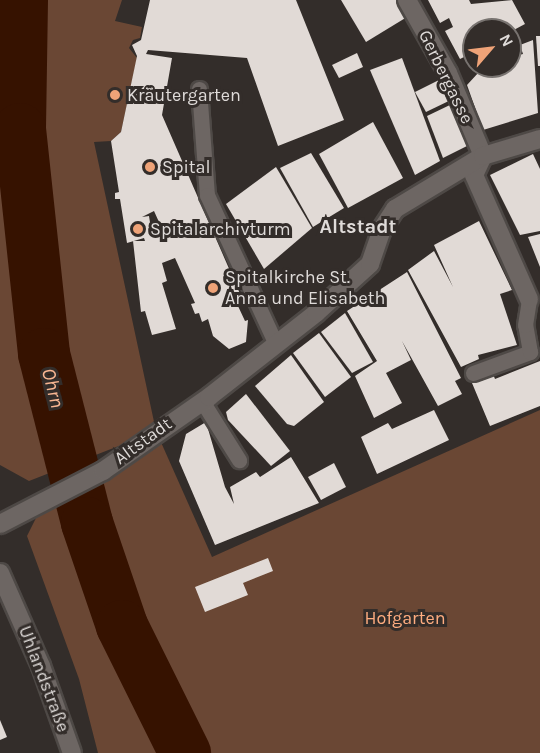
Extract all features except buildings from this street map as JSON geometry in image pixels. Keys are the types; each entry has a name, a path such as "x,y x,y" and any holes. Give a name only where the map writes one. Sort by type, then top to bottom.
{"street":[{"name":"Gerbergasse","path":"407,0 448,73 483,156"},
{"name":"Altstadt","path":"0,524 103,471 202,401 276,344 360,277 370,264 382,229 395,209 483,156 535,139"},
{"path":"483,156 474,175 529,299"},
{"name":"Uhlandstraße","path":"0,573 41,666 72,753"}],"lane":[{"path":"199,89 207,195 276,344"},
{"path":"473,374 530,352 525,325 529,299"},
{"path":"202,401 239,460"}],"green space":[{"name":"Hofgarten","path":"0,0 122,0 115,21 142,27 140,38 133,40 129,48 137,58 121,132 111,141 94,142 156,431 212,557 540,410 540,753 98,753 79,679 27,536 38,514 152,433 29,481 0,465"}],"waterway":[{"name":"Ohrn","path":"22,0 20,129 44,354 87,523 122,626 185,753"}],"place":[{"name":"Kräutergarten","path":"115,95"},
{"name":"Spital","path":"150,167"},
{"name":"Spitalarchivturm","path":"138,229"},
{"name":"Spitalkirche St. Anna und Elisabeth","path":"213,288"}],"district":[{"name":"Altstadt","path":"358,226"}]}
